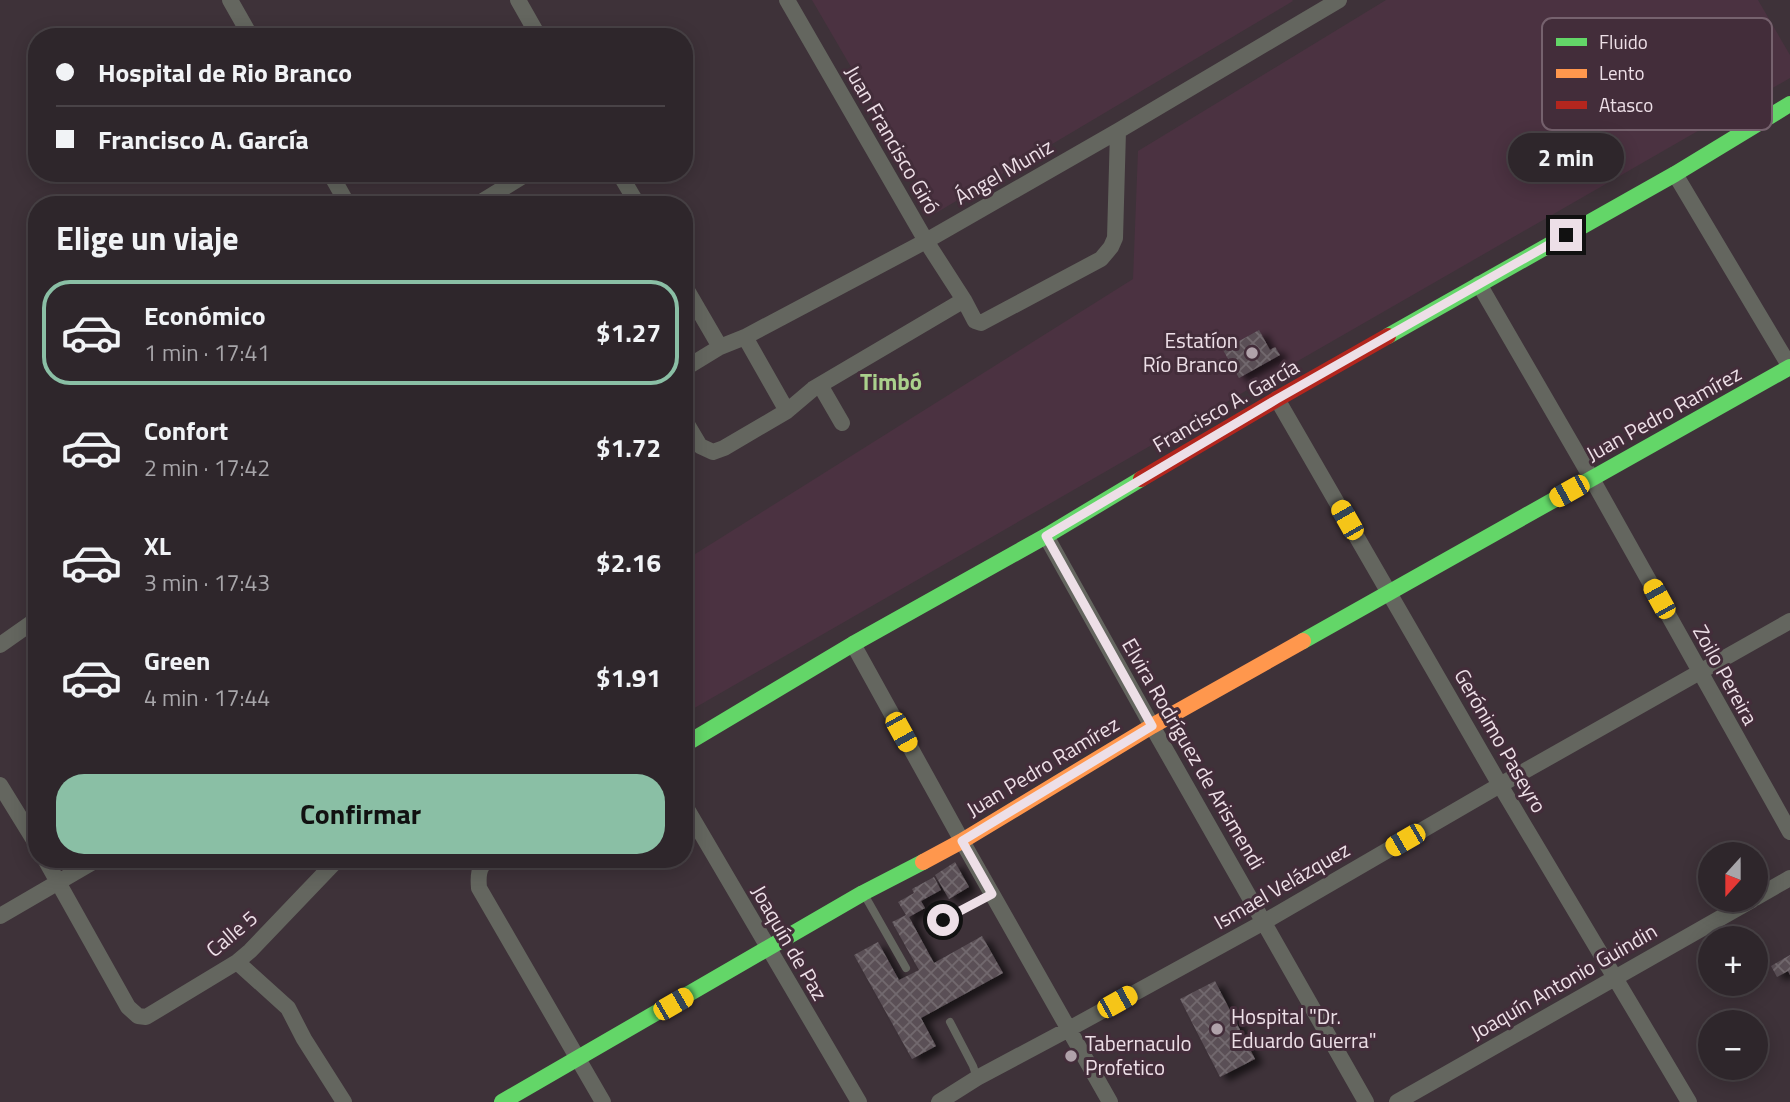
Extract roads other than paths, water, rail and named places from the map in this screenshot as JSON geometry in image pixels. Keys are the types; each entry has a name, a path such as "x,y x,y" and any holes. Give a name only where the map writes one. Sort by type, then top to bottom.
{"street":[{"path":"230,0 246,28"},
{"path":"518,0 534,28"},
{"name":"Juan Francisco Giró","path":"787,0 975,321 981,323 1101,259 1111,247 1115,238 1118,131"},
{"name":"Ángel Muniz","path":"693,364 926,241 1118,131 1313,7 1339,0"},
{"name":"Francisco A. García","path":"1772,115 1790,104"},
{"name":"Francisco A. García","path":"693,740 853,644 1046,536 1277,399 1675,174 1747,130"},
{"path":"1675,174 1790,367"},
{"path":"491,196 513,182"},
{"name":"Zoilo Pereira","path":"1479,284 1592,478 1790,832"},
{"path":"693,300 720,347"},
{"path":"693,434 700,446 713,452 724,448 787,411 813,389 964,300"},
{"path":"745,337 787,411"},
{"name":"Juan Pedro Ramírez","path":"502,1102 863,893 962,841 1152,726 1790,367"},
{"path":"820,385 842,423"},
{"name":"Gerónimo Paseyro","path":"1277,399 1500,785 1689,1102"},
{"name":"Elvira Rodríguez de Arismendi","path":"1046,536 1366,1102"},
{"name":"Ismael Velázquez","path":"939,1102 977,1078 1264,922 1790,621"},
{"path":"0,645 28,625"},
{"path":"853,644 1110,1102"},
{"path":"0,785 28,830"},
{"name":"Joaquín de Paz","path":"693,820 859,1102"},
{"path":"51,868 59,881"},
{"path":"0,916 82,868"},
{"name":"Calle 5","path":"59,881 128,1007 138,1016 146,1017 237,962 329,868"},
{"path":"483,868 479,888 603,1102"},
{"name":"Joaquín Antonio Guindin","path":"1768,891 1790,878"},
{"name":"Joaquín Antonio Guindin","path":"1397,1102 1731,912"},
{"path":"237,962 288,1008 304,1039 344,1102"}],"lane":[{"path":"863,893 906,968"},
{"path":"943,920 992,894"},
{"path":"950,1022 977,1078"}],"place":[{"name":"Estatíon Río Branco","path":"1252,353"},
{"name":"Hospital \"Dr. Eduardo Guerra\"","path":"1217,1029"},
{"name":"Tabernaculo Profetico","path":"1071,1056"}],"district":[{"name":"Timbó","path":"891,382"}]}
